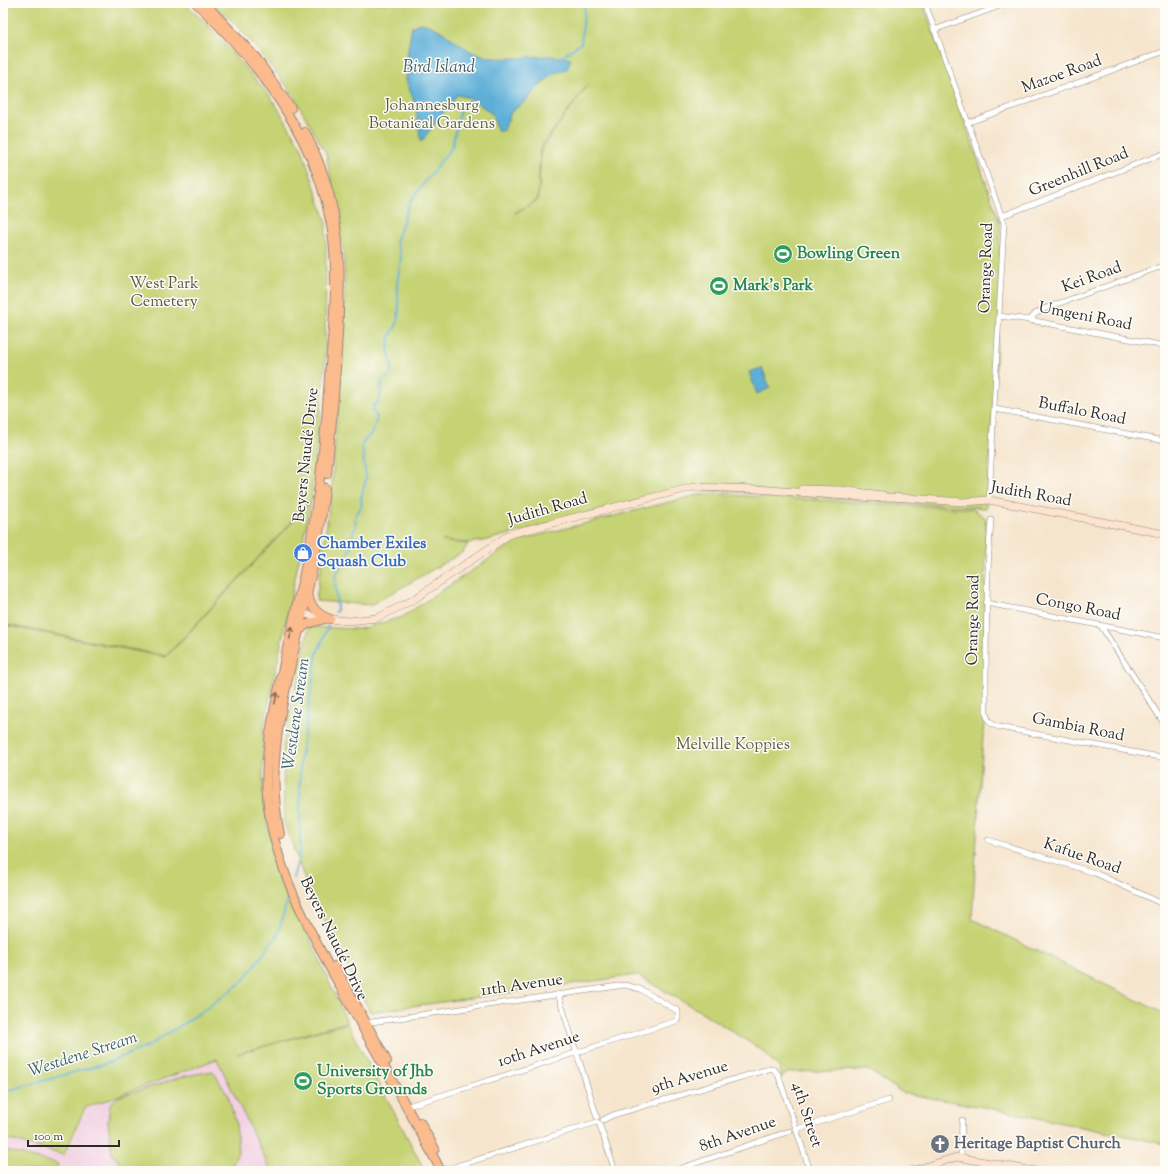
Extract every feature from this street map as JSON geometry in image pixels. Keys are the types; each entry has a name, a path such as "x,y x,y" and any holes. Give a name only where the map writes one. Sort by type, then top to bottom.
{"main road":[{"name":"Beyers Naudé Drive","path":"196,3 248,57 291,118 315,169 330,220 335,274 323,454 314,526 299,612 270,731 266,777 268,807 280,856 296,900 363,1024"},
{"name":"Beyers Naudé Drive","path":"205,3 257,59 279,89 298,119 312,146 323,174 331,198 337,228 341,280 332,425 320,531 307,593 299,612 299,631 276,738 273,781 276,818 289,868 304,905 363,1024"},
{"path":"307,593 312,608 328,619"},
{"path":"299,631 307,624 328,619"},
{"path":"363,1024 444,1171"}],"street":[{"name":"Orange Road","path":"924,3 1002,216 995,410 989,500"},
{"path":"934,30 1008,3"},
{"name":"Mazoe Road","path":"967,123 1165,51"},
{"name":"Greenhill Road","path":"1002,216 1165,153"},
{"name":"Kei Road","path":"1030,320 1035,314 1046,308 1165,265"},
{"name":"Umgeni Road","path":"999,316 1030,320 1165,346"},
{"name":"Buffalo Road","path":"995,410 1165,441"},
{"name":"Judith Road","path":"299,612 328,619 360,621 377,618 393,612 506,536 515,532 693,487 782,491 834,490 892,497 963,502 989,500 1165,534"},
{"name":"Orange Road","path":"988,721 986,713 985,660 986,603 991,520"},
{"name":"Congo Road","path":"986,603 1165,638"},
{"path":"1101,626 1165,725"},
{"name":"Gambia Road","path":"988,721 992,725 999,727 1165,758"},
{"name":"Kafue Road","path":"988,840 1095,873 1165,905"},
{"name":"11th Avenue","path":"363,1024 625,985 632,986 678,1011 679,1016"},
{"path":"558,994 615,1171"},
{"name":"10th Avenue","path":"408,1106 676,1021 679,1016"},
{"name":"9th Avenue","path":"444,1171 599,1119 766,1068 774,1069"},
{"name":"4th Street","path":"774,1069 778,1074 810,1171"},
{"name":"8th Avenue","path":"797,1129 889,1100"},
{"path":"962,1120 962,1157"},
{"name":"8th Avenue","path":"673,1171 790,1131"},
{"path":"911,1171 953,1157 962,1157 1035,1171"}],"shaded area":[{"path":"217,1060 271,1171 3,1171 3,1139 65,1156 86,1109"}],"green space":[{"name":"West Park Cemetery","path":"3,3 184,3 208,25 273,100 302,149 326,221 325,365 311,501 166,656 3,624"},
{"name":"Mark's Park","path":"213,3 923,3 1000,223 999,320 986,508 686,489 483,541 468,543 442,541 468,544 463,552 371,605 316,601 332,487 345,294 344,254 326,153 290,90 242,31","holes":["588,84 541,149 538,200 515,213 538,199 540,148"]},
{"name":"Melville Koppies","path":"712,494 973,509 986,518 984,719 972,919 1165,1014 1165,1144 994,1109 903,1093 868,1070 789,1072 781,1078 780,1068 760,1049 703,1013 637,975 370,1012 308,888 284,822 283,746 309,627 360,629 402,617 516,541 697,495"},
{"path":"311,502 263,730 263,796 268,828 280,872 347,1022 237,1054 347,1023 425,1171 271,1171 217,1059 85,1108 64,1155 3,1138 3,625 166,657"},
{"path":"213,1071 228,1096 236,1123 238,1152 230,1171 128,1171 112,1154 108,1122 110,1104 118,1097 185,1076"},
{"path":"3,1150 58,1164 56,1171 3,1171"}],"water":[{"name":"Bird Island","path":"419,23 437,29 470,51 479,55 498,58 551,56 571,59 567,69 555,73 538,87 527,100 511,112 504,130 498,132 492,114 471,98 457,95 421,142 415,104 406,80 408,49 412,27"},
{"path":"762,368 770,388 757,394 749,372"}],"waterway":[{"name":"Westdene Stream","path":"560,58 581,43 585,3"},
{"name":"Westdene Stream","path":"335,612 337,610 335,576 351,547 353,533 356,526 355,517 362,505 361,499 366,478 362,445 372,433 376,423 377,417 373,411 373,405 378,403 382,391 381,382 391,374 392,364 388,351 390,336 397,324 399,309 397,285 401,256 396,242 410,201 452,147 461,107 473,97"},
{"name":"Westdene Stream","path":"293,878 300,852 300,760 317,654 328,626"},
{"name":"Westdene Stream","path":"3,1092 107,1063 148,1046 200,1013 242,982 278,934 289,894"}],"place":[{"name":"Bowling Green","path":"783,254"},
{"name":"Mark's Park","path":"719,286"},
{"name":"Chamber Exiles Squash Club","path":"303,553"},
{"name":"University of Jhb Sports Grounds","path":"303,1081"},
{"name":"Heritage Baptist Church","path":"940,1144"}],"park label":[{"name":"Johannesburg Botanical Gardens","path":"432,115"}]}
